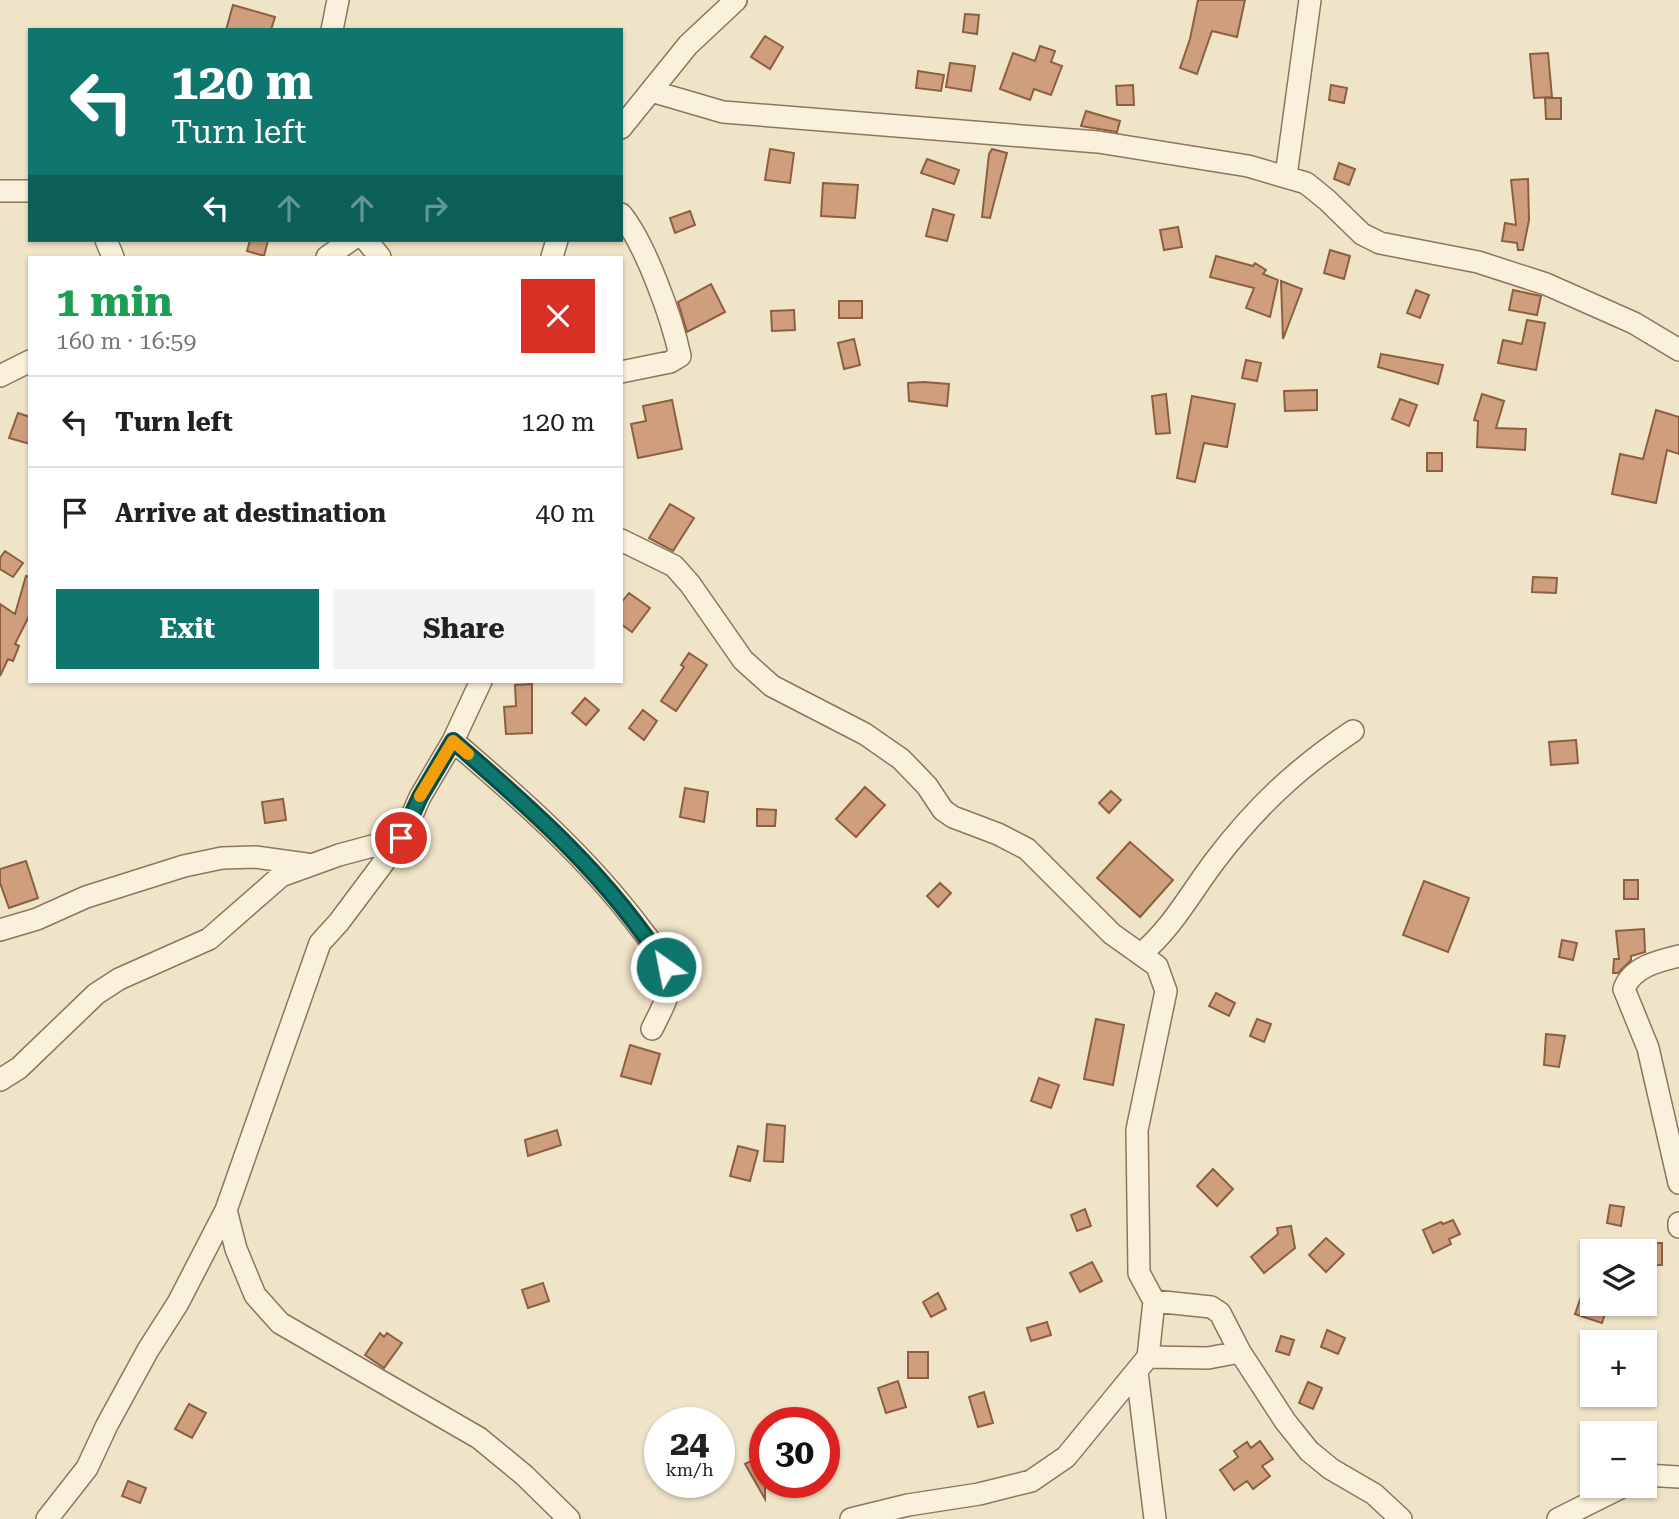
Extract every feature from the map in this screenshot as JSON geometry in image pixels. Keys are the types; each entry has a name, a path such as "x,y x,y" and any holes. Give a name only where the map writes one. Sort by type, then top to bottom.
{"street":[{"path":"332,28 338,0"},
{"path":"623,126 688,46 736,0"},
{"path":"1286,176 1310,0"},
{"path":"651,91 723,112 1098,142 1248,166 1306,183 1362,234 1380,243 1478,262 1546,284 1634,323 1679,350"},
{"path":"0,191 28,191"},
{"path":"623,216 631,226 667,310 680,356 670,362 623,372"},
{"path":"328,256 348,242"},
{"path":"368,242 379,256"},
{"path":"0,376 28,362"},
{"path":"623,541 674,566 690,584 743,660 772,686 866,734 901,759 927,786 943,810 953,817 998,834 1027,849 1112,934 1157,966 1166,991 1137,1130 1139,1273 1154,1301 1143,1364 1155,1519"},
{"path":"47,1519 87,1468 107,1425 148,1350 178,1303 226,1210 320,943 339,922 401,838 420,797 453,741 480,683"},
{"path":"1141,954 1168,928 1212,864 1278,787 1313,758 1353,731"},
{"path":"453,741 538,814 609,887 650,942 666,967 670,980 665,1002 652,1029"},
{"path":"0,1080 19,1068 96,993 119,979 209,939 281,876 401,838"},
{"path":"0,930 37,919 86,897 184,866 222,858 256,857 312,864"},
{"path":"1679,956 1652,963 1633,975 1624,989 1647,1048 1679,1183"},
{"path":"226,1210 236,1249 255,1295 280,1323 479,1438 524,1475 569,1519"},
{"path":"1154,1301 1211,1307 1220,1313 1240,1352 1285,1421 1309,1451 1331,1469 1374,1494 1401,1519"},
{"path":"851,1519 1031,1481 1066,1457 1143,1364 1240,1352"},
{"path":"1657,1476 1679,1477"},
{"path":"1558,1519 1600,1498"}],"building":[{"path":"1198,0 1245,0 1237,37 1212,31 1197,74 1180,68 1190,39"},
{"path":"233,5 275,17 272,28 227,28"},
{"path":"965,14 979,15 977,34 963,32"},
{"path":"765,36 783,47 770,69 751,57"},
{"path":"1040,46 1055,51 1051,62 1062,66 1051,95 1034,89 1030,100 1000,89 1013,53 1035,61"},
{"path":"1548,53 1552,97 1534,98 1530,54"},
{"path":"950,63 975,66 971,91 946,87"},
{"path":"918,71 944,75 941,91 916,88"},
{"path":"1133,85 1134,105 1117,105 1116,86"},
{"path":"1331,85 1347,88 1344,103 1329,100"},
{"path":"1545,98 1561,98 1561,119 1546,119"},
{"path":"1086,111 1120,121 1117,132 1081,126"},
{"path":"770,149 794,153 790,183 765,180"},
{"path":"992,149 1007,153 990,218 982,217 989,154"},
{"path":"927,159 959,170 954,184 921,173"},
{"path":"1339,163 1355,169 1349,185 1334,179"},
{"path":"1528,179 1529,220 1523,250 1518,250 1517,243 1502,241 1505,223 1516,225 1511,180"},
{"path":"823,183 858,185 855,218 821,216"},
{"path":"933,209 954,215 947,241 926,236"},
{"path":"690,211 695,225 675,233 670,218"},
{"path":"1178,227 1182,247 1164,250 1160,230"},
{"path":"249,242 268,242 264,256 247,251"},
{"path":"1330,250 1350,256 1344,279 1324,273"},
{"path":"1216,256 1253,266 1255,263 1266,270 1263,274 1278,280 1270,317 1246,308 1254,288 1210,277"},
{"path":"1281,281 1302,289 1283,339"},
{"path":"711,284 725,312 687,332 678,302"},
{"path":"1416,290 1429,295 1420,318 1407,313"},
{"path":"1513,290 1541,296 1537,315 1509,310"},
{"path":"839,301 862,301 862,318 839,318"},
{"path":"794,310 795,330 772,331 771,311"},
{"path":"1527,320 1545,323 1536,370 1498,363 1503,340 1522,344"},
{"path":"854,339 860,365 844,369 838,343"},
{"path":"1381,354 1443,365 1438,384 1378,367"},
{"path":"1246,360 1261,363 1257,381 1242,378"},
{"path":"908,383 949,384 947,406 909,401"},
{"path":"1317,390 1317,410 1285,411 1284,391"},
{"path":"1166,394 1170,433 1156,434 1152,396"},
{"path":"1482,394 1504,401 1496,428 1526,429 1525,450 1477,447 1478,421 1474,420"},
{"path":"1192,396 1235,404 1227,447 1204,443 1195,482 1177,478"},
{"path":"1400,399 1417,405 1409,426 1392,419"},
{"path":"672,400 682,449 638,458 631,424 646,421 643,406"},
{"path":"1656,410 1679,417 1679,454 1667,450 1656,503 1612,494 1620,454 1643,459"},
{"path":"18,413 28,416 28,443 9,438"},
{"path":"1427,453 1442,453 1442,471 1427,471"},
{"path":"670,504 694,518 673,551 649,538"},
{"path":"5,551 23,563 13,577 0,569 0,558"},
{"path":"28,576 28,618 15,644 19,646 13,661 8,659 0,676 0,604 15,614"},
{"path":"1533,577 1557,578 1556,593 1532,592"},
{"path":"629,593 650,608 632,632 623,625 623,600"},
{"path":"689,653 707,665 676,711 661,701 684,667 681,665"},
{"path":"532,684 532,733 506,734 504,707 516,706 515,685"},
{"path":"585,698 599,710 586,725 572,713"},
{"path":"643,710 657,721 644,740 629,728"},
{"path":"1576,740 1578,763 1551,765 1549,742"},
{"path":"865,787 885,805 856,837 836,819"},
{"path":"685,788 708,792 704,822 680,817"},
{"path":"1111,791 1121,800 1109,813 1099,803"},
{"path":"283,799 286,820 265,823 262,802"},
{"path":"757,809 776,810 775,826 757,826"},
{"path":"1130,842 1173,880 1140,917 1097,878"},
{"path":"26,861 38,898 9,908 0,883 0,869"},
{"path":"1624,880 1638,880 1638,899 1624,899"},
{"path":"1424,881 1469,898 1448,952 1403,935"},
{"path":"940,883 951,893 938,907 927,896"},
{"path":"1644,929 1645,952 1631,956 1631,960 1618,973 1613,973 1614,959 1619,959 1616,931"},
{"path":"1562,940 1577,943 1573,960 1559,957"},
{"path":"1216,993 1235,1003 1229,1016 1209,1006"},
{"path":"1096,1019 1124,1025 1113,1085 1084,1079"},
{"path":"1257,1019 1271,1024 1264,1042 1250,1036"},
{"path":"1546,1034 1565,1036 1559,1067 1544,1065"},
{"path":"630,1045 660,1054 651,1084 621,1076"},
{"path":"1039,1078 1059,1085 1051,1108 1031,1101"},
{"path":"767,1124 785,1126 783,1162 764,1161"},
{"path":"557,1130 561,1145 528,1156 525,1140"},
{"path":"738,1146 758,1151 750,1181 730,1176"},
{"path":"1213,1169 1233,1189 1217,1206 1197,1186"},
{"path":"1610,1205 1624,1207 1621,1226 1607,1223"},
{"path":"1085,1209 1091,1226 1077,1231 1071,1215"},
{"path":"1453,1220 1460,1234 1449,1239 1451,1244 1433,1253 1423,1230"},
{"path":"1291,1226 1295,1248 1264,1273 1251,1257 1278,1234 1277,1228"},
{"path":"1326,1238 1344,1254 1326,1272 1309,1255"},
{"path":"1657,1243 1662,1243 1662,1265 1657,1265"},
{"path":"1092,1262 1102,1281 1080,1292 1070,1273"},
{"path":"543,1283 549,1301 528,1308 522,1290"},
{"path":"938,1293 946,1309 931,1317 923,1302"},
{"path":"1580,1300 1580,1316 1575,1314"},
{"path":"1581,1316 1604,1316 1602,1323"},
{"path":"1047,1322 1051,1335 1031,1341 1027,1328"},
{"path":"1327,1330 1345,1338 1338,1354 1321,1347"},
{"path":"380,1333 384,1337 387,1333 402,1343 384,1368 365,1355"},
{"path":"1281,1336 1294,1340 1289,1355 1276,1351"},
{"path":"908,1352 928,1352 928,1378 908,1378"},
{"path":"898,1381 906,1407 886,1413 878,1388"},
{"path":"1308,1382 1322,1388 1313,1409 1299,1403"},
{"path":"984,1392 993,1423 978,1427 969,1397"},
{"path":"189,1404 206,1413 192,1438 175,1429"},
{"path":"1260,1441 1273,1459 1262,1466 1270,1476 1253,1489 1247,1481 1234,1490 1220,1470 1238,1457 1234,1451 1247,1442 1251,1448"},
{"path":"128,1481 146,1488 140,1503 122,1496"}],"slow traffic":[{"path":"420,796 453,741 468,754"}],"route":[{"path":"401,838 420,797 453,741 538,814 609,887 666,967"}]}
